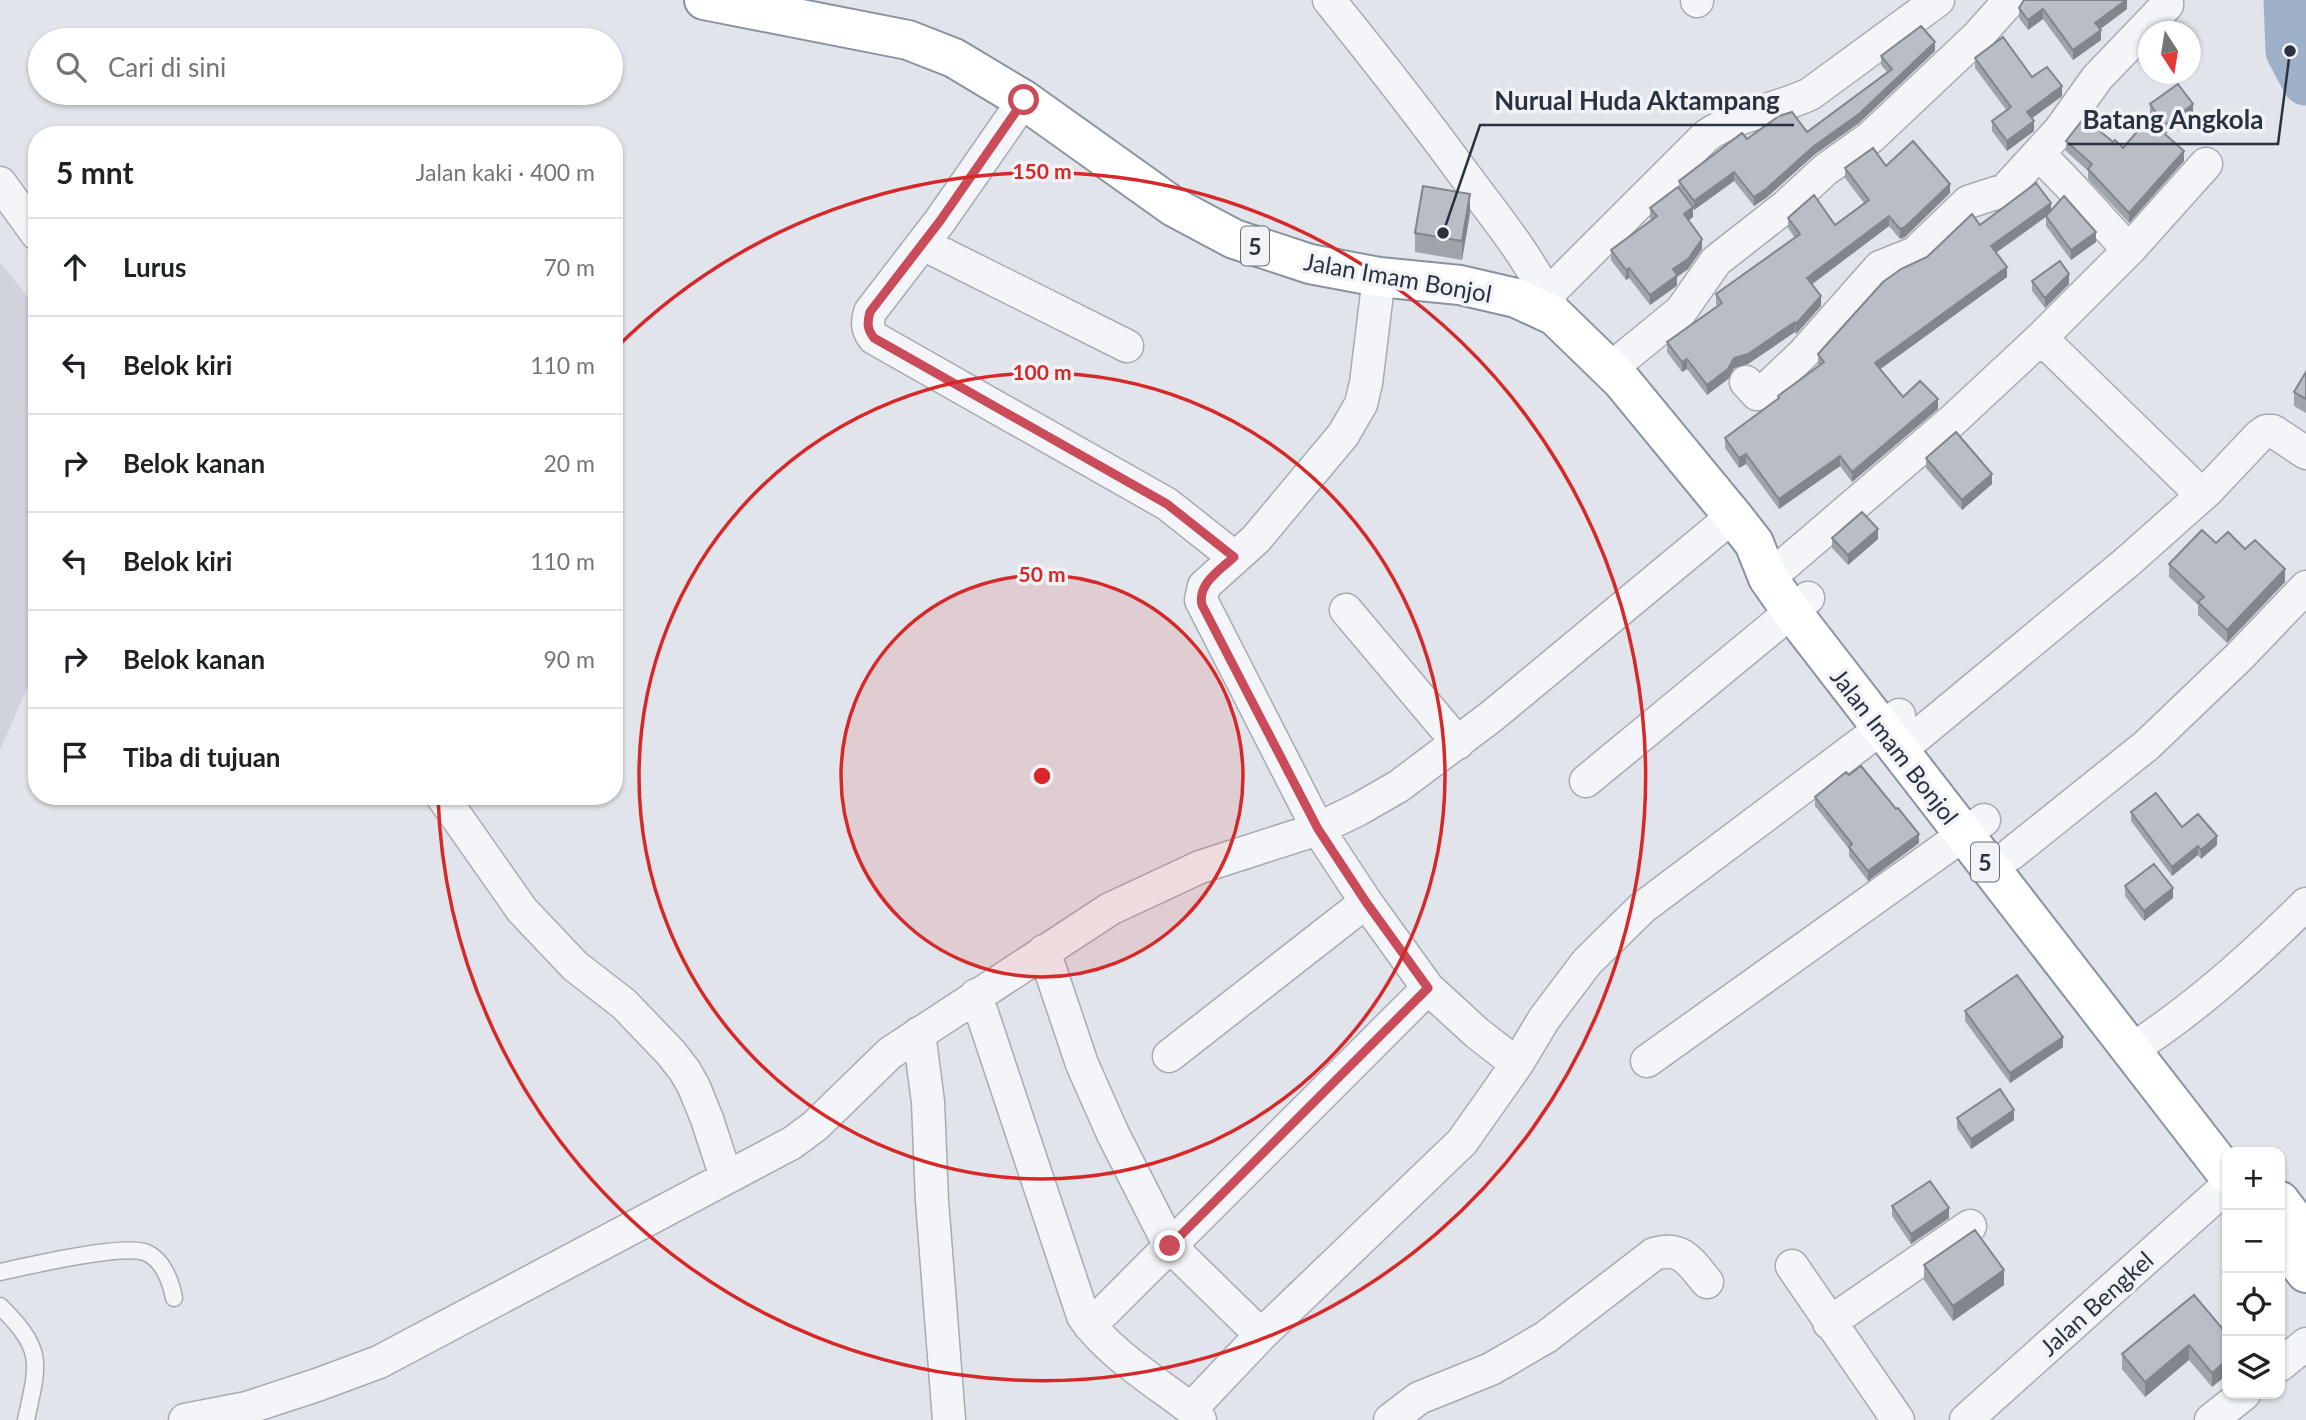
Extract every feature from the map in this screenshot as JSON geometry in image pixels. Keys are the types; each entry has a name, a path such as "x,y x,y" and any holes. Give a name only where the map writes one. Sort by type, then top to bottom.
{"highway":[{"name":"Jalan Imam Bonjol","path":"704,0 908,40 954,58 1024,100 1174,207 1234,239 1310,264 1379,277 1460,285 1551,306 1610,369 1760,551 2141,1043 2236,1147"},
{"name":"Jalan Imam Bonjol","path":"1974,828 2011,854 2222,1166"},
{"path":"2285,1208 2306,1235"},
{"path":"2285,1246 2306,1273"}],"street":[{"path":"1328,0 1383,66 1507,232 1551,306 1706,136 1722,125 1744,116 1791,103 1810,94 1938,0"},
{"path":"1610,369 1681,311 1716,261 1786,206 1825,170 1871,137 1977,37 2010,0"},
{"path":"1746,382 1757,394 1762,393 1794,364 1881,267 1915,253 1968,202 2005,190 2060,130 2097,78 2163,10 2167,0"},
{"path":"1024,100 923,244 870,312 867,326 874,338 1167,504 1234,557"},
{"path":"2039,155 2070,183 2096,216 2129,250"},
{"path":"185,1420 247,1408 379,1362 792,1143 815,1126 890,1054 1110,909 1200,867 1318,829 1399,786 1458,743 1760,551 1952,421 2041,338 2129,250 2206,164"},
{"path":"0,184 28,222"},
{"path":"923,244 1128,346"},
{"path":"1379,277 1361,404 1343,435 1256,539 1204,586 1200,596 1202,605 1318,829 1366,902 1428,988 1517,1064"},
{"path":"2041,338 2202,495"},
{"path":"976,995 1020,1120 1078,1303 1090,1326 1196,1415 1261,1335 1462,1142 1517,1064 1544,1019 1587,962 1642,908 2126,563 2202,495 2266,431 2273,431 2306,453"},
{"path":"2011,854 2147,745 2306,587"},
{"path":"1586,781 1800,605"},
{"path":"1346,610 1458,743"},
{"path":"448,805 522,910 575,965 624,1004 678,1062 694,1087 726,1178"},
{"path":"1647,1060 1974,828"},
{"path":"1169,1056 1366,902"},
{"path":"2141,1043 2233,974 2306,904"},
{"path":"1044,951 1082,1064 1112,1134 1170,1246 1261,1335"},
{"path":"1090,1326 1428,988"},
{"path":"919,1033 928,1102 932,1202 949,1420"},
{"name":"Jalan Bengkel","path":"1966,1420 2222,1190"},
{"path":"1829,1323 1970,1226"},
{"path":"1390,1420 1419,1398 1491,1369 1546,1337 1654,1254 1671,1250 1678,1252 1707,1282"},
{"path":"1792,1266 1898,1420"},
{"path":"2285,1362 2306,1345"},
{"path":"2211,1420 2238,1399"}],"lane":[{"path":"0,1272 99,1254 144,1252 158,1261 168,1277 174,1298"},
{"path":"0,1306 26,1334 35,1359 36,1371 26,1420"}],"shaded area":[{"path":"0,262 28,298 28,686 0,750"}],"building":[{"path":"2024,0 2126,0 2095,23 2101,30 2073,50 2043,9 2028,20 2019,8"},
{"path":"1921,26 1935,42 1859,114 1814,146 1754,197 1734,172 1694,201 1679,181 1742,133 1747,139 1779,116 1792,112 1807,132 1892,69 1881,56"},
{"path":"2003,37 2032,77 2047,67 2062,86 2027,112 2034,121 2007,141 1992,121 2011,107 1975,58"},
{"path":"2178,84 2193,104 2165,125 2150,104"},
{"path":"2084,118 2123,148 2148,119 2184,151 2129,213 2088,169 2092,164 2066,141"},
{"path":"1913,141 1950,184 1905,227 1900,229 1889,216 1807,278 1821,296 1796,324 1795,322 1748,354 1734,358 1728,369 1707,385 1687,359 1682,362 1667,342 1722,303 1716,294 1800,234 1788,218 1814,195 1835,225 1869,200 1845,168 1873,148 1886,166"},
{"path":"2036,183 2051,203 1991,246 2007,267 1875,363 1903,397 1920,381 1938,399 1852,472 1840,456 1779,499 1746,454 1739,458 1725,438 1824,362 1818,354 1883,282 1901,269 1927,257 1972,214 1980,225"},
{"path":"1423,186 1470,194 1462,241 1415,233"},
{"path":"1678,187 1693,207 1684,214 1702,239 1688,259 1673,269 1677,275 1650,295 1611,250 1657,216 1650,208"},
{"path":"2064,196 2096,232 2071,250 2046,216"},
{"path":"2060,261 2069,274 2045,298 2032,281"},
{"path":"2306,372 2306,399 2294,392"},
{"path":"1956,432 1992,474 1962,500 1926,458"},
{"path":"1862,512 1878,529 1848,555 1832,538"},
{"path":"2202,530 2216,543 2228,532 2245,549 2255,540 2285,569 2227,630 2198,602 2204,597 2169,564"},
{"path":"1861,766 1919,834 1868,871 1849,847 1852,844 1815,797 1846,772 1849,775"},
{"path":"2156,793 2182,827 2198,814 2217,836 2201,850 2198,846 2172,867 2131,812"},
{"path":"2154,864 2173,888 2144,911 2125,886"},
{"path":"2017,975 2063,1037 2010,1073 1965,1011"},
{"path":"2000,1089 2014,1110 1971,1139 1957,1118"},
{"path":"1930,1181 1949,1208 1911,1234 1892,1206"},
{"path":"1975,1230 2004,1270 1953,1306 1924,1265"},
{"path":"2194,1295 2222,1328 2222,1364 2212,1373 2189,1345 2145,1382 2122,1354"}],"waterway":[{"path":"2288,0 2290,51 2306,81"}],"place":[{"name":"Batang Angkola","path":"2290,51"},
{"name":"Nurual Huda Aktampang","path":"1443,233"}],"route":[{"path":"1024,100 940,221 870,312 867,326 874,338 1167,504 1234,557 1204,586 1200,596 1202,605 1318,829 1428,988 1170,1246"}]}
